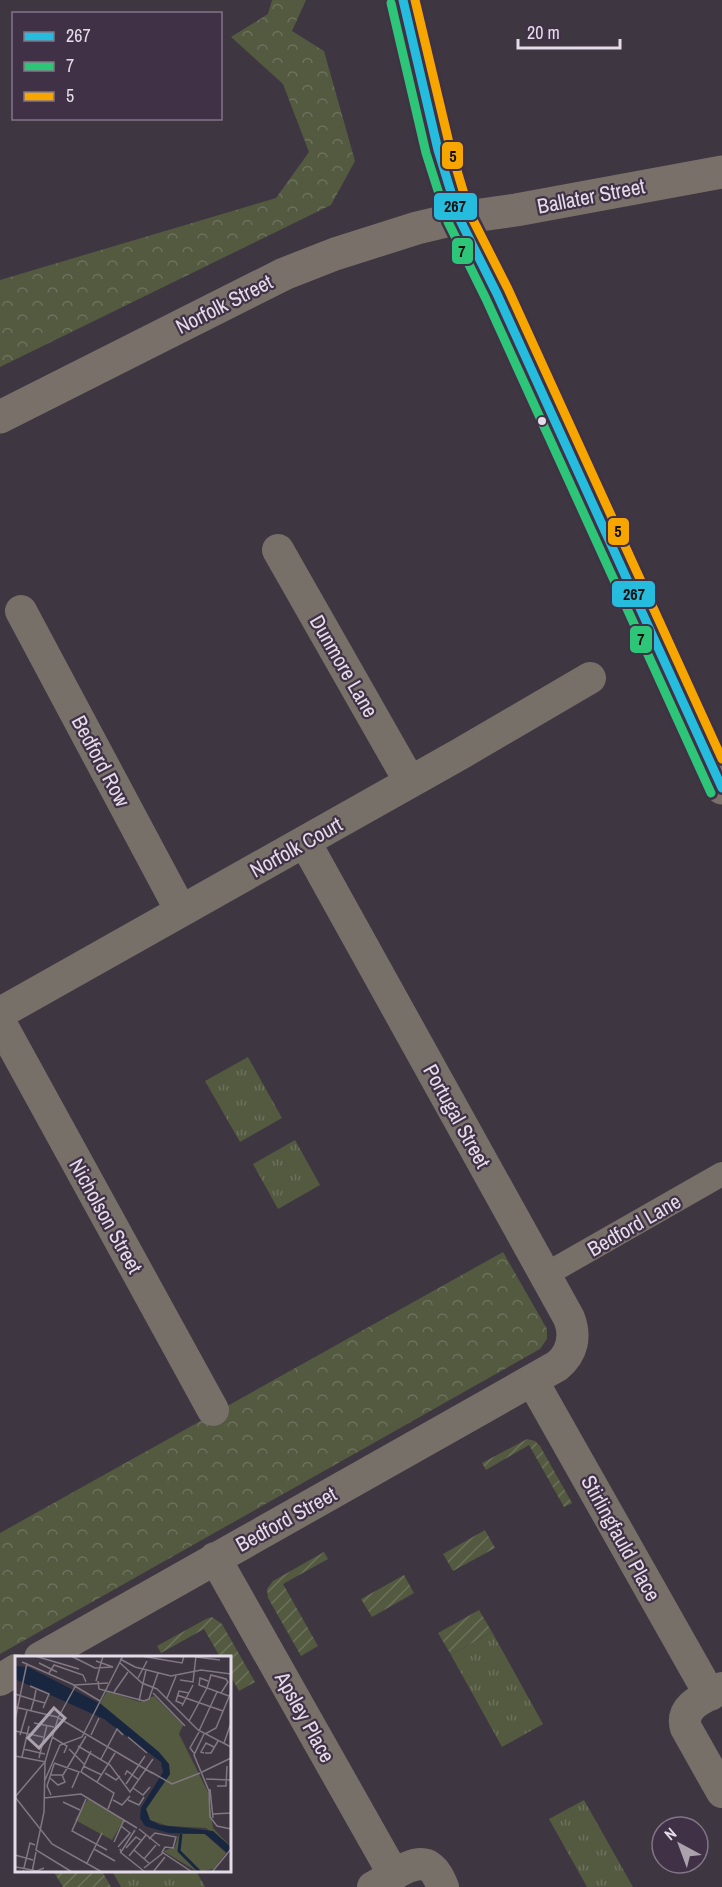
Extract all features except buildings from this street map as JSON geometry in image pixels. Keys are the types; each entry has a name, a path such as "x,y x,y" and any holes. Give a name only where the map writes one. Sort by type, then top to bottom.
{"main road":[{"path":"403,0 438,150 459,218 497,294 722,788"},
{"name":"Ballater Street","path":"459,218 516,210 722,172"},
{"name":"Norfolk Street","path":"0,417 284,274 386,238 459,218"}],"street":[{"name":"Dunmore Lane","path":"278,550 410,782"},
{"name":"Bedford Row","path":"21,611 181,912"},
{"name":"Norfolk Court","path":"0,1013 305,842 590,678"},
{"name":"Portugal Street","path":"305,842 569,1318 573,1341 563,1361 532,1380"},
{"name":"Nicholson Street","path":"0,1022 213,1410"},
{"name":"Bedford Lane","path":"546,1275 722,1174"},
{"name":"Bedford Street","path":"44,1656 532,1380"},
{"name":"Stirlingfauld Place","path":"532,1380 716,1692 690,1706 684,1724 722,1792"},
{"name":"Apsley Place","path":"215,1558 384,1881 411,1865 425,1864 432,1869 443,1887"},
{"path":"0,1680 15,1672"}],"green space":[{"path":"272,0 306,0 292,31 324,51 355,161 331,205 0,367 0,280 276,198 309,152 283,84 231,37 268,14"},
{"path":"248,1057 282,1118 240,1142 205,1081"},
{"path":"295,1140 320,1185 278,1209 253,1164"},
{"path":"503,1252 547,1329 547,1339 540,1349 0,1654 0,1533"},
{"path":"527,1439 535,1441 540,1446 572,1503 564,1507 529,1445 486,1470 482,1463"},
{"path":"485,1530 495,1548 453,1571 443,1554"},
{"path":"324,1552 328,1559 283,1584 318,1646 301,1656 268,1598 267,1589 273,1581"},
{"path":"404,1575 414,1593 372,1617 361,1599"},
{"path":"479,1610 492,1632 451,1655 438,1633"},
{"path":"212,1617 222,1624 255,1682 239,1691 231,1677 231,1656 219,1656 204,1629 161,1653 157,1646"},
{"path":"492,1632 543,1724 502,1747 451,1655"},
{"path":"584,1800 633,1887 587,1887 549,1819"},
{"path":"54,1872 103,1872 111,1887 63,1887"},
{"path":"113,1872 197,1872 205,1887 121,1887"}],"transit line":[{"name":"267","path":"403,0 438,150 459,218 497,294 722,788"},
{"name":"5","path":"415,0 450,147 470,214 508,289 722,759"},
{"name":"7","path":"391,3 426,153 448,222 486,299 711,793"}]}
